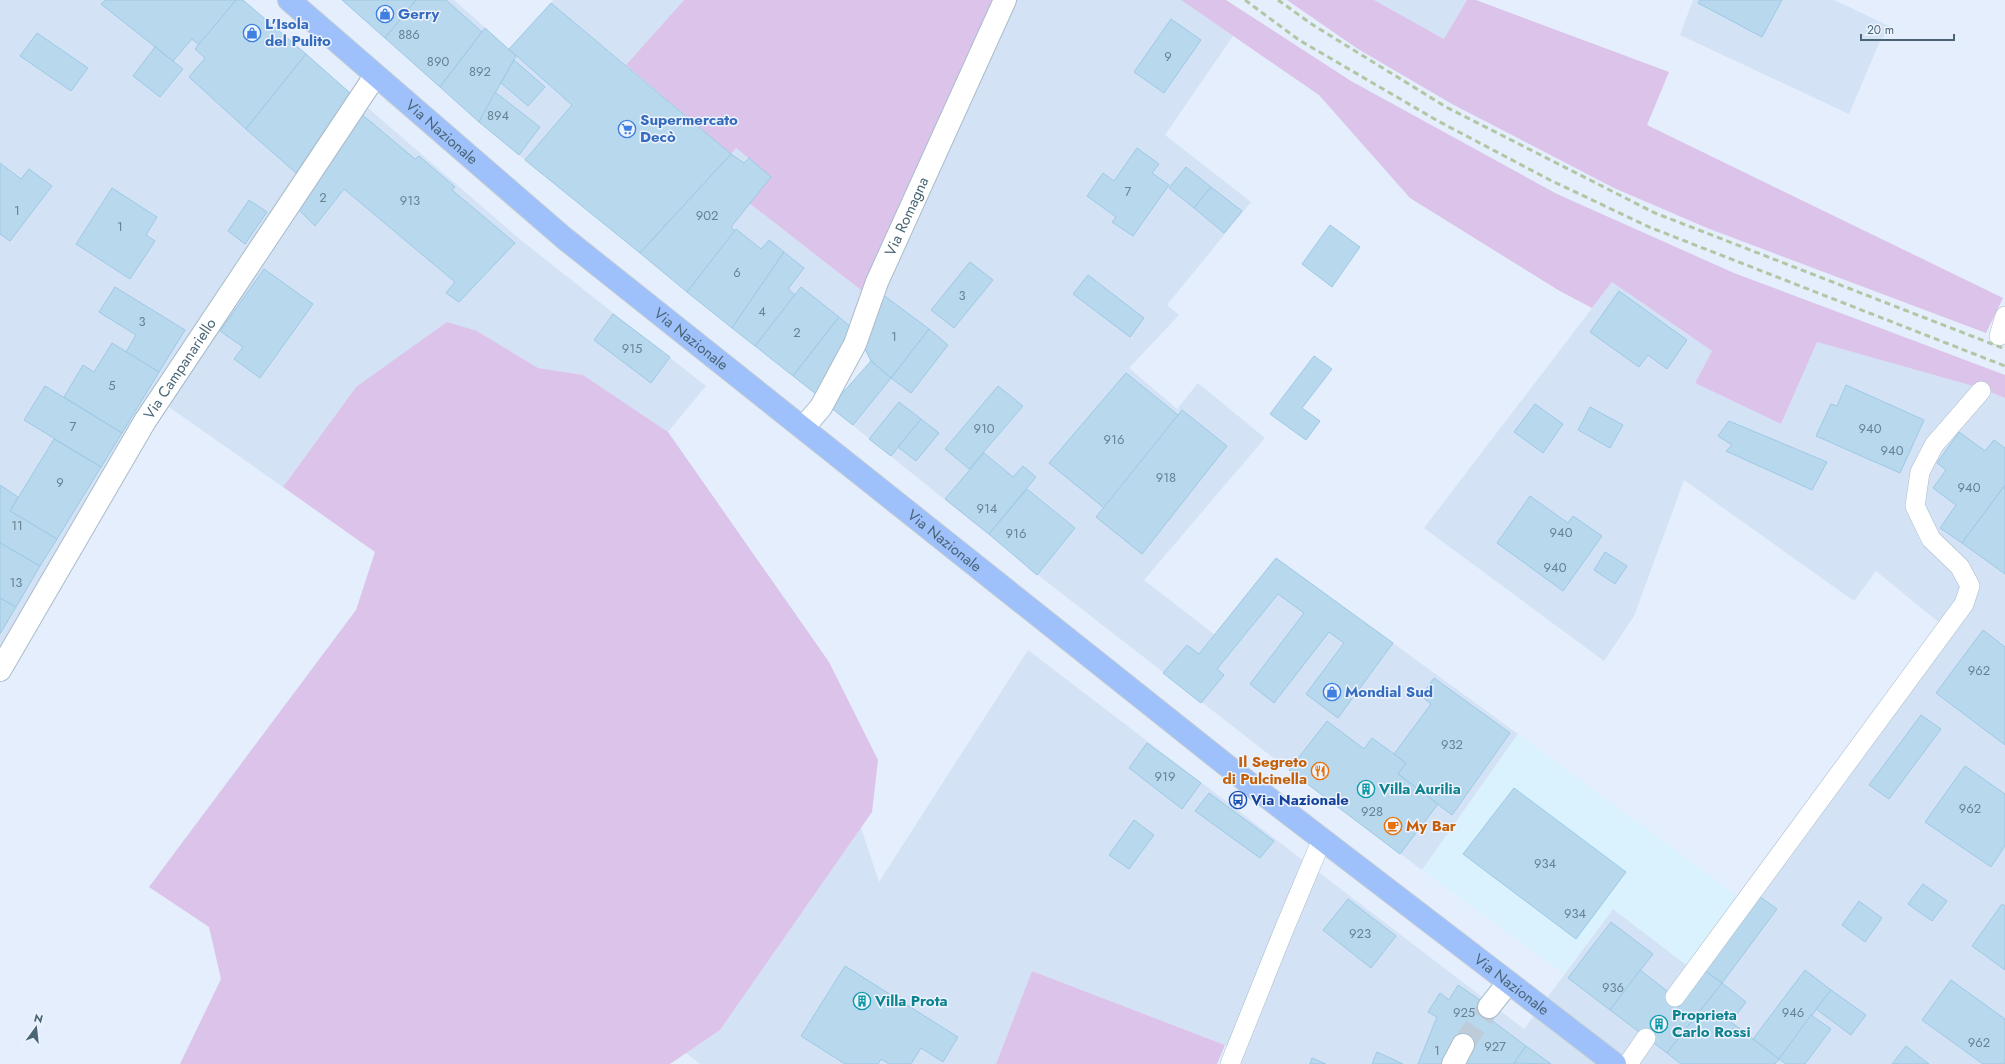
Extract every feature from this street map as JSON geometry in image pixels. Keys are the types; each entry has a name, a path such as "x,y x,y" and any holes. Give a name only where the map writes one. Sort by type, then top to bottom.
{"main road":[{"name":"Via Nazionale","path":"289,0 564,238 1322,839 1615,1064"}],"street":[{"name":"Via Romagna","path":"803,428 821,407 855,344 877,282 1005,0"},
{"name":"Via Campanariello","path":"0,670 145,421 375,76"},
{"path":"1489,1007 1508,983"},
{"path":"1453,1064 1463,1045"}],"lane":[{"path":"1999,336 2005,316"},
{"path":"1675,997 1964,604 1970,586 1960,567 1931,539 1916,506 1920,472 1934,445 1981,391"},
{"path":"1230,1064 1322,839"},
{"path":"1628,1064 1646,1038"}],"shaded area":[{"path":"0,0 243,0 522,241 706,386 668,432 583,375 538,368 477,331 356,387 283,487 166,405 148,397 0,647"},
{"path":"342,0 454,0 572,105 525,160 479,122"},
{"path":"553,0 684,0 626,65 551,3"},
{"path":"684,0 994,0 866,294 749,203 771,177 736,148 731,154 626,65"},
{"path":"1012,0 1181,0 1233,36 1165,135 1251,202 1167,305 1179,315 1129,368 1177,409 1198,383 1265,438 1144,580 1215,635 1276,558 1518,734 1422,870 1289,770 1038,575 830,407 871,361 862,343"},
{"path":"1181,0 1226,0 1351,81 1557,194 1734,273 2005,375 2005,398 1980,388 1817,342 1781,424 1695,383 1712,351 1612,282 1592,308 1558,290 1410,198 1319,95"},
{"path":"1287,0 1374,0 1444,39 1467,0 1476,0 1669,72 1647,125 2003,298 1986,333 1707,228 1614,188 1452,104 1358,49"},
{"path":"1374,0 1467,0 1444,39"},
{"path":"1693,0 1834,0 1891,27 1880,41 1849,114 1680,35"},
{"path":"736,148 771,177 750,204 866,294 828,370 832,373 816,394 640,253"},
{"path":"1612,282 1712,351 1695,383 1781,424 1817,342 1980,388 2005,398 2005,1064 1236,1064 1241,1051 1032,971 996,1064 700,1064 686,1053 720,1030 861,828 879,882 1028,650 1524,1029 1613,909 1689,967 1942,625 1876,571 1854,601 1684,480 1634,616 1604,661 1424,528"},
{"path":"447,322 477,331 538,368 583,375 668,432 829,662 878,760 872,812 720,1030 670,1064 180,1064 221,979 209,927 149,887 356,610 375,552 283,487 356,387"},
{"path":"1518,734 1740,898 1689,967 1613,909 1564,974 1422,870"},
{"path":"1032,971 1225,1045 1217,1064 996,1064"}],"building":[{"path":"105,0 236,0 199,45 192,39 173,61 101,4"},
{"path":"236,0 243,0 306,54 246,129 189,77 205,58 195,49"},
{"path":"342,0 416,0 385,38"},
{"path":"416,0 446,0 482,32 440,87 385,38"},
{"path":"1700,0 1782,0 1762,37 1698,3"},
{"name":"Supermercato Decò","path":"551,3 731,154 640,253 525,160 572,105 509,49"},
{"path":"1171,19 1201,40 1164,93 1134,72"},
{"path":"485,28 516,56 479,122 440,87"},
{"path":"37,33 88,68 71,91 20,56"},
{"path":"155,47 183,69 160,97 133,76"},
{"path":"306,54 350,93 296,173 246,129"},
{"path":"514,60 545,87 528,106 501,83"},
{"path":"495,92 540,127 519,155 479,122"},
{"path":"359,112 415,159 419,156 455,187 452,190 515,243 459,302 446,293 455,282 344,189 315,226 299,210"},
{"path":"1137,148 1159,164 1152,173 1169,185 1133,236 1112,222 1116,217 1087,196 1103,173 1114,181"},
{"path":"731,154 744,163 749,158 771,177 731,227 735,231 687,292 640,253"},
{"path":"0,163 21,179 29,169 52,186 10,241 0,234"},
{"path":"1186,167 1211,187 1194,208 1169,188"},
{"path":"1211,187 1242,211 1224,233 1194,208"},
{"path":"112,188 157,217 146,235 155,241 130,279 76,244"},
{"path":"249,200 267,212 245,244 228,231"},
{"path":"1330,225 1360,247 1332,287 1302,264"},
{"path":"736,229 761,249 769,240 784,252 732,328 687,292"},
{"path":"784,252 804,268 788,289 795,295 755,346 732,328"},
{"path":"970,262 993,280 954,328 931,310"},
{"path":"264,269 313,304 260,378 234,359 243,347 220,331"},
{"path":"1088,275 1144,318 1130,337 1073,294"},
{"path":"115,287 185,330 159,372 126,352 136,335 99,312"},
{"path":"801,287 839,317 793,376 755,346"},
{"path":"1619,291 1687,340 1667,369 1648,355 1639,367 1590,332"},
{"path":"882,294 929,329 891,378 871,361 862,343"},
{"path":"613,314 670,357 651,383 594,340"},
{"path":"839,317 853,329 844,342 848,345 828,370 832,373 816,394 793,376"},
{"path":"929,329 948,345 911,393 891,378"},
{"path":"112,343 159,372 122,433 64,397 83,365 94,372"},
{"path":"1314,356 1332,369 1302,408 1320,421 1306,440 1270,414"},
{"path":"871,361 891,378 853,425 830,407"},
{"path":"1126,373 1178,415 1104,508 1049,463"},
{"path":"1846,385 1924,420 1900,473 1816,436 1831,404 1837,406"},
{"path":"45,386 122,433 101,467 24,420"},
{"path":"998,386 1023,406 969,469 945,449"},
{"path":"899,402 921,419 891,456 869,439"},
{"path":"1535,404 1563,424 1543,453 1514,432"},
{"path":"1590,407 1623,425 1610,448 1578,430"},
{"path":"1182,410 1227,446 1142,554 1096,517"},
{"path":"921,419 939,433 916,461 898,447"},
{"path":"1729,421 1827,462 1812,490 1726,451 1732,445 1718,436"},
{"path":"1959,432 1985,451 1994,440 2005,448 2005,485 1962,543 1940,528 1956,505 1933,488 1946,470 1937,463"},
{"path":"54,439 101,467 57,539 10,511"},
{"path":"984,453 1013,477 1023,466 1036,477 989,534 945,499"},
{"path":"0,485 18,497 10,511 57,539 40,566 0,543"},
{"path":"2005,485 2005,574 1962,543"},
{"path":"1027,489 1075,528 1037,575 989,534"},
{"path":"1530,496 1568,523 1573,516 1602,536 1563,591 1497,543"},
{"path":"0,543 40,566 16,607 0,598"},
{"path":"1605,552 1627,566 1615,584 1594,570"},
{"path":"1276,558 1393,643 1338,718 1306,694 1344,643 1329,632 1274,703 1250,684 1304,613 1278,594 1217,669 1224,675 1201,703 1163,673 1187,645 1199,654"},
{"path":"0,598 16,607 0,634"},
{"path":"1983,630 2005,647 2005,745 1936,693"},
{"path":"1434,678 1510,733 1452,815 1398,774 1406,763 1394,754 1431,704 1421,696"},
{"path":"1921,715 1941,729 1889,799 1869,785"},
{"name":"Villa Aurilia","path":"1327,721 1364,749 1372,738 1394,754 1406,763 1398,774 1438,804 1400,854 1289,770"},
{"path":"1147,743 1201,783 1182,809 1129,768"},
{"path":"1965,766 2005,794 2005,846 1991,867 1925,822"},
{"path":"1514,788 1626,872 1576,939 1463,854"},
{"path":"1209,793 1274,841 1260,858 1195,811"},
{"path":"1134,820 1154,835 1129,869 1109,855"},
{"path":"1923,884 1947,901 1932,921 1908,904"},
{"path":"1759,896 1777,909 1722,983 1704,970"},
{"path":"1348,899 1396,936 1371,968 1323,930"},
{"path":"1859,901 1882,918 1865,942 1842,925"},
{"path":"2002,904 2005,906 2005,970 1972,946"},
{"path":"1611,922 1653,954 1610,1010 1568,978"},
{"name":"Villa Prota","path":"845,966 958,1037 943,1062 921,1048 911,1064 889,1064 881,1059 878,1064 845,1064 801,1036"},
{"name":"Proprieta Carlo Rossi","path":"1640,970 1680,1001 1704,970 1722,983 1667,1053 1610,1010"},
{"path":"1805,970 1831,990 1779,1059 1753,1039"},
{"path":"1951,980 2005,1019 2005,1064 1983,1064 1922,1020"},
{"path":"1722,983 1746,1002 1731,1022 1779,1059 1775,1064 1681,1064 1667,1053"},
{"path":"1458,985 1496,1011 1490,1019 1526,1046 1515,1064 1463,1064 1473,1051 1463,1045 1446,1064 1418,1064 1437,1017 1428,1012 1440,993 1449,1000"},
{"path":"1831,990 1866,1015 1851,1035 1816,1009"},
{"path":"1811,1015 1831,1029 1805,1064 1786,1064 1779,1059"},
{"path":"1526,1046 1551,1064 1514,1063"},
{"path":"1906,1046 1929,1064 1892,1064"},
{"path":"1377,1052 1403,1064 1372,1064"},
{"path":"1312,1058 1326,1064 1310,1064"}],"tunnel":[{"path":"1463,1045 1489,1007"}],"railway":[{"path":"1245,0 1299,40 1438,121 1550,180 1649,227 2005,366"},
{"path":"1278,0 1313,25 1446,107 1655,213 2005,349"}],"place":[{"name":"Gerry","path":"385,14"},
{"name":"L'Isola del Pulito","path":"252,33"},
{"name":"Supermercato Decò","path":"627,129"},
{"name":"Mondial Sud","path":"1332,692"},
{"name":"Il Segreto di Pulcinella","path":"1320,771"},
{"name":"Villa Aurilia","path":"1366,789"},
{"name":"Via Nazionale","path":"1238,800"},
{"name":"My Bar","path":"1393,826"},
{"name":"Villa Prota","path":"862,1001"},
{"name":"Proprieta Carlo Rossi","path":"1659,1024"}]}
